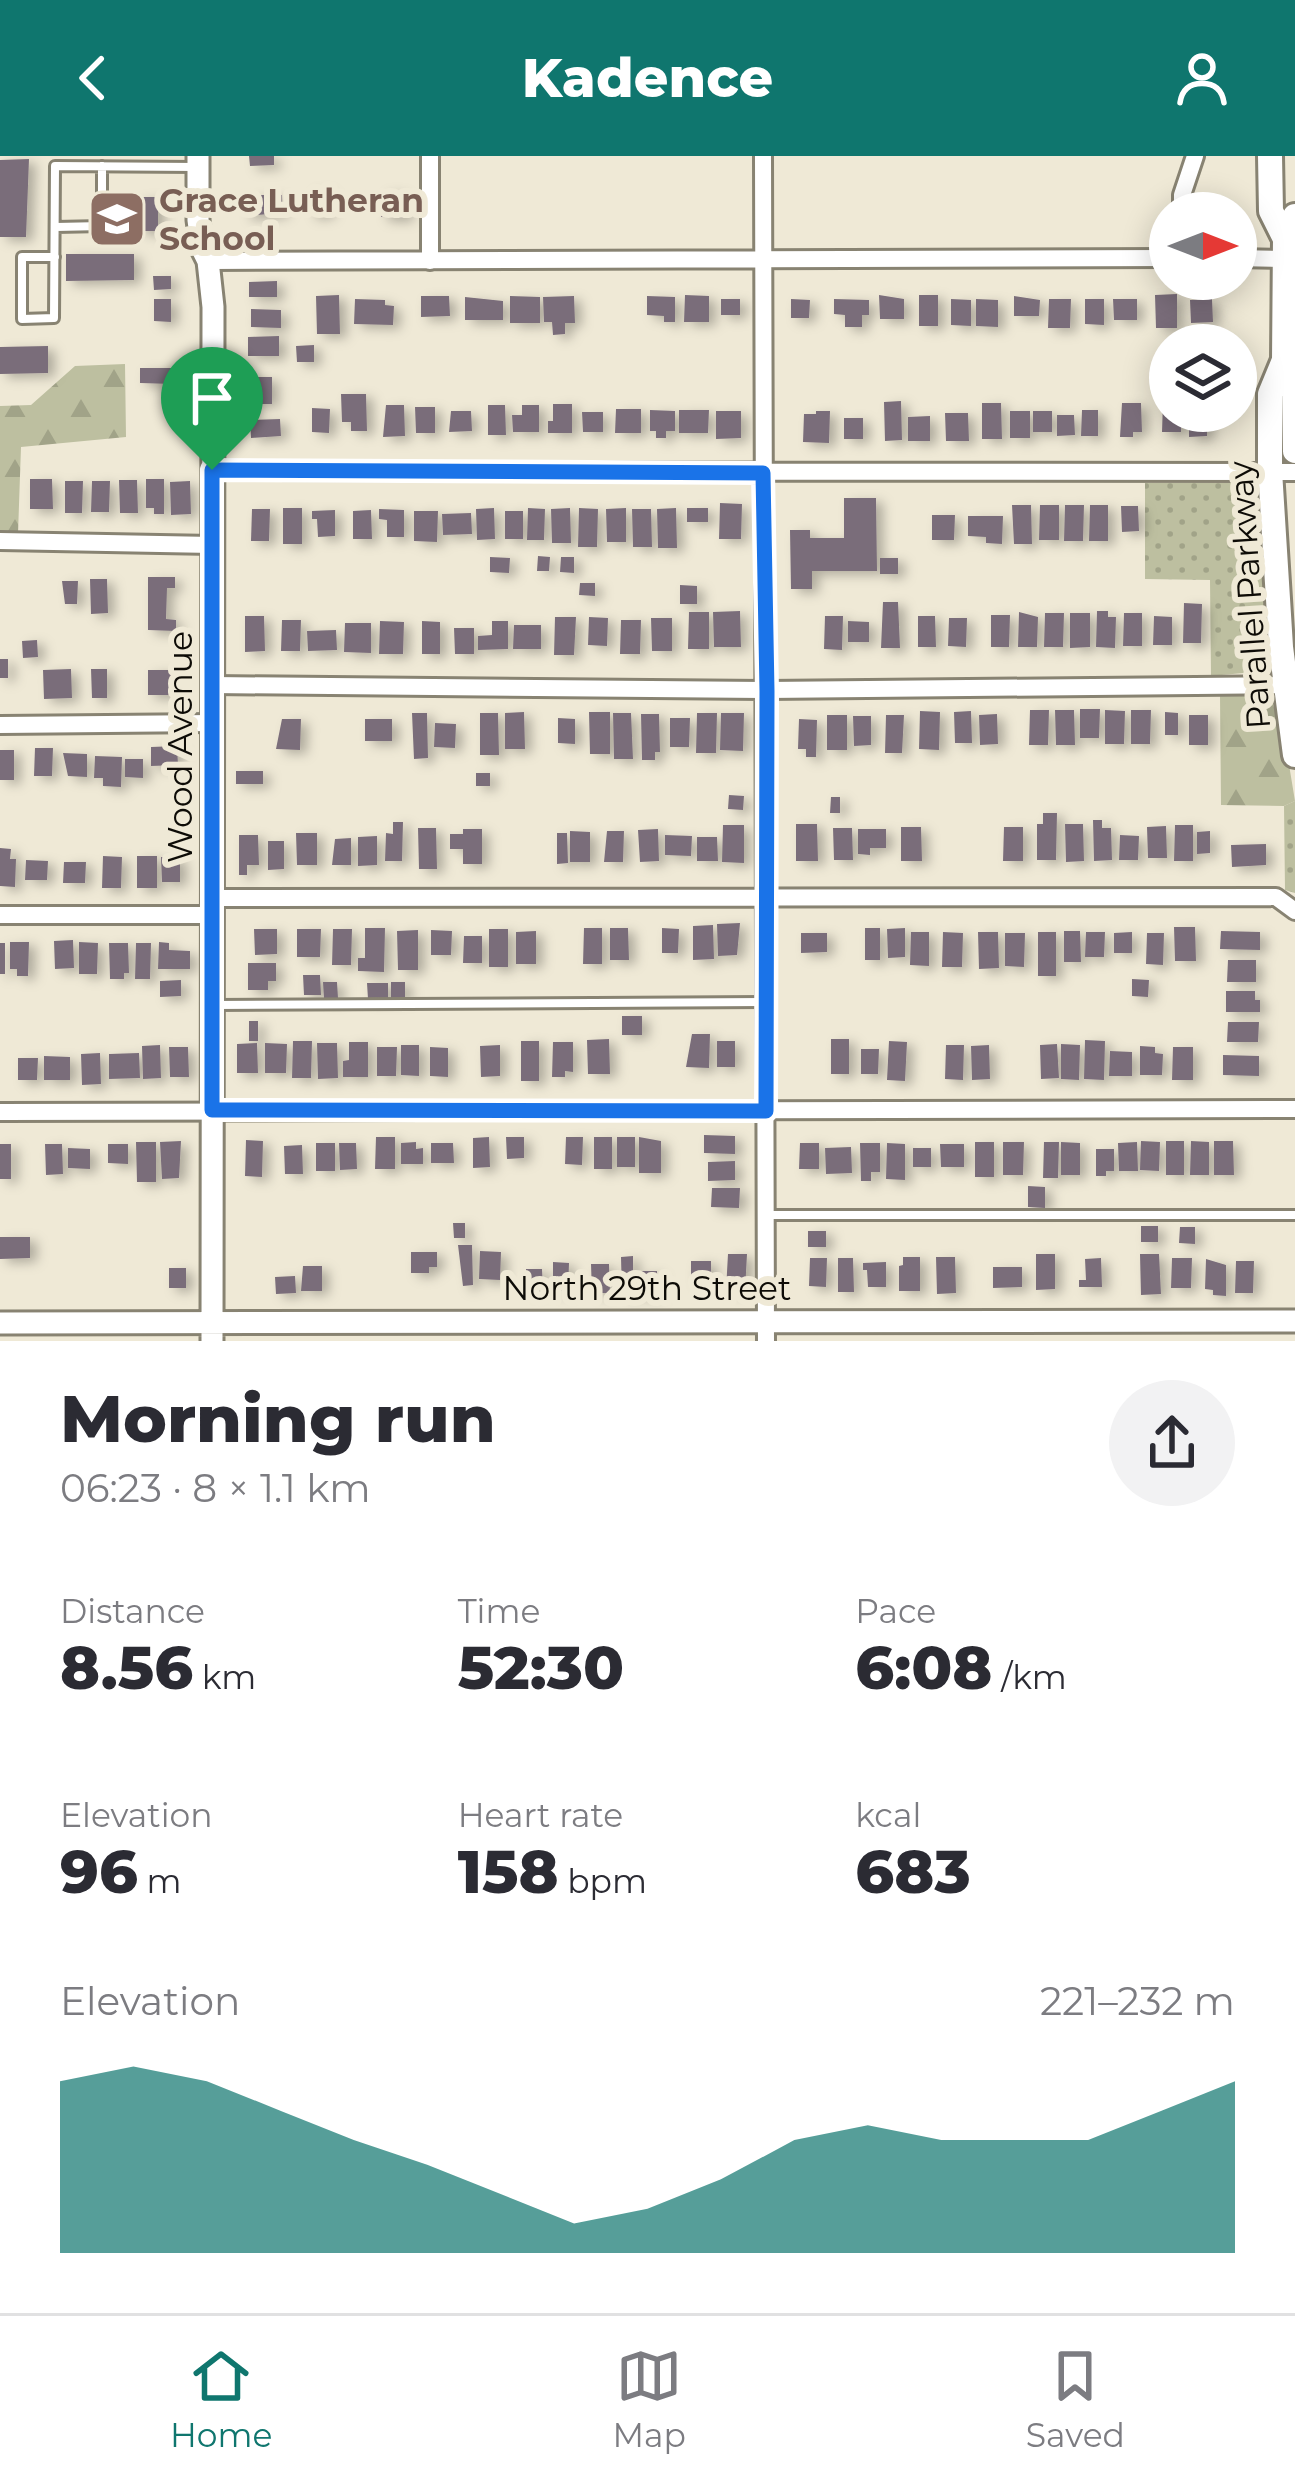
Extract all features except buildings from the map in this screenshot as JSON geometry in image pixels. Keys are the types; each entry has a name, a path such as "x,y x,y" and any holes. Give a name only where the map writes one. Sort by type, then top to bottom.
{"main road":[{"name":"Parallel Parkway","path":"1270,156 1271,211 1290,249 1289,360 1295,451"},
{"name":"Parallel Parkway","path":"1289,360 1270,394 1283,472 1295,755"}],"street":[{"path":"430,156 430,261"},
{"path":"763,156 766,1331"},
{"path":"1183,192 1195,156"},
{"name":"Wood Avenue","path":"199,162 198,220 213,307 212,1331"},
{"path":"1257,254 1290,249"},
{"path":"208,261 1149,258"},
{"path":"212,470 1283,472"},
{"path":"0,541 213,544"},
{"path":"213,685 767,691 1290,684"},
{"path":"0,724 213,723"},
{"path":"0,915 767,899 1276,897 1294,909"},
{"path":"0,1112 1295,1108"},
{"name":"North 29th Street","path":"0,1323 212,1331 766,1331 1295,1321"}],"lane":[{"path":"55,257 22,257 22,319 54,319 55,257 55,227 56,166 199,162"},
{"path":"55,227 102,226 102,166"},
{"path":"212,1005 767,1002"},
{"path":"766,1215 1295,1215"}],"green space":[{"path":"125,364 126,437 21,447 18,534 0,534 0,406 31,405 75,366"},
{"path":"1145,483 1248,483 1257,488 1270,658 1265,671 1211,676 1210,580 1145,579"},
{"path":"1264,695 1279,704 1295,801 1284,806 1221,805 1220,696"},
{"path":"1295,801 1295,893 1285,890 1284,806"}],"place":[{"name":"Grace Lutheran School","path":"117,219"}],"route":[{"path":"212,470 763,473 766,1111 212,1110 212,470"}]}
